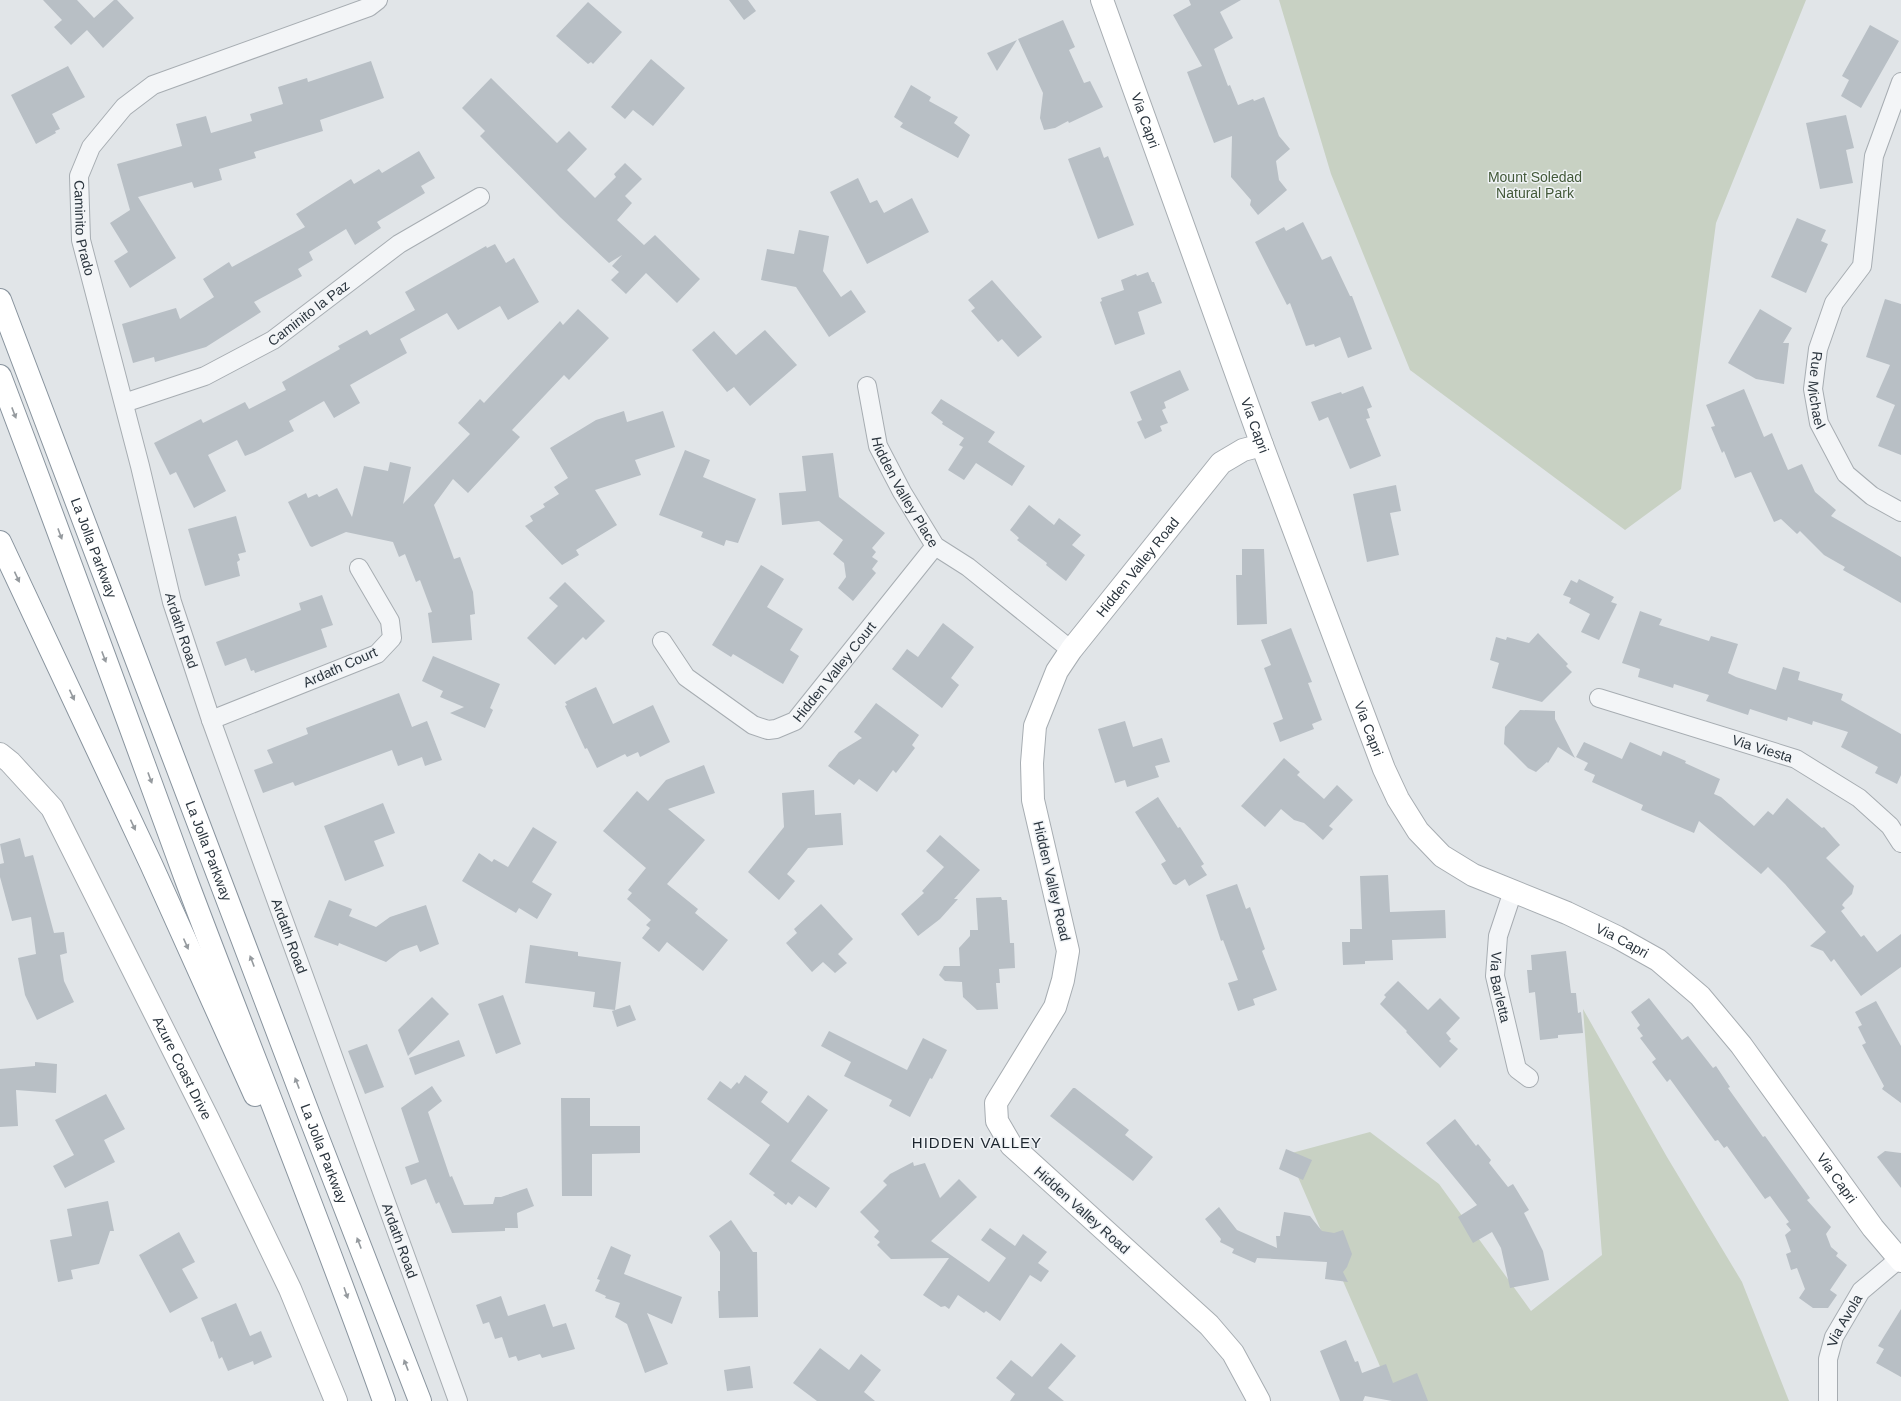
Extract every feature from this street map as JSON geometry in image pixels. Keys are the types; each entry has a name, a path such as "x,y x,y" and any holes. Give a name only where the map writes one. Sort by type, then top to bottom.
{"main road":[{"name":"Via Capri","path":"1102,0 1262,445 1381,762 1398,799 1418,831 1442,856 1473,875 1567,913 1617,937 1658,960 1700,996 1741,1045 1873,1228 1900,1260"},
{"name":"La Jolla Parkway","path":"0,300 420,1401"},
{"name":"La Jolla Parkway","path":"0,376 54,517 188,882 326,1244 342,1282 384,1401"},
{"name":"Hidden Valley Road","path":"1259,1401 1233,1354 1208,1325 1011,1145 997,1121 996,1103 1055,1007 1063,980 1068,951 1033,800 1032,763 1035,726 1057,671 1071,650 1221,463 1242,450 1262,445"},
{"path":"0,542 151,864 245,1074 326,1244"},
{"name":"Azure Coast Drive","path":"0,754 10,762 52,808 208,1119 290,1289 336,1401"}],"street":[{"name":"Caminito Prado","path":"140,466 81,240 79,176 91,147 124,108 153,85 368,7 378,0"},
{"name":"Rue Michael","path":"1901,82 1874,156 1862,266 1834,303 1818,349 1813,389 1819,423 1846,474 1872,496 1901,512"},
{"name":"Caminito la Paz","path":"124,403 204,376 273,340 399,244 480,197"},
{"name":"Hidden Valley Place","path":"867,386 878,446 902,492 935,546 968,567 1071,650"},
{"name":"Ardath Road","path":"140,466 172,602 211,720 458,1401"},
{"name":"Hidden Valley Court","path":"662,641 686,677 753,725 768,730 776,729 795,720 935,546"},
{"name":"Ardath Court","path":"211,720 377,654 392,638 390,621 359,568"},
{"name":"Via Viesta","path":"1599,698 1796,760 1859,798 1890,826 1901,843"},
{"name":"Via Barletta","path":"1512,891 1498,936 1495,976 1517,1069 1529,1078"},
{"name":"Via Avola","path":"1828,1401 1828,1359 1834,1337 1861,1291 1900,1260"}],"green space":[{"name":"Mount Soledad Natural Park","path":"1279,0 1806,0 1716,223 1681,489 1625,530 1410,370 1331,174"},
{"path":"1583,1009 1667,1157 1742,1282 1789,1401 1395,1401 1288,1154 1370,1132 1439,1184 1531,1311 1602,1255"}],"building":[{"path":"43,0 77,0 94,18 114,0 117,0 134,18 103,48 87,30 71,45 54,27 62,20"},
{"path":"729,0 748,0 756,11 744,20"},
{"path":"1189,0 1241,0 1220,12 1233,38 1214,49 1228,86 1230,85 1238,105 1253,99 1254,101 1264,97 1279,136 1290,149 1276,161 1279,180 1287,190 1258,215 1250,205 1251,200 1231,177 1232,136 1214,143 1187,72 1202,66 1173,15 1191,5"},
{"path":"588,2 622,32 593,64 591,62 588,64 556,36"},
{"path":"1063,20 1075,47 1069,50 1084,83 1090,81 1103,107 1069,123 1068,121 1055,128 1044,130 1040,118 1043,93 1018,39"},
{"path":"1870,25 1899,41 1861,108 1841,96 1849,80 1842,76"},
{"path":"1017,40 997,71 987,53"},
{"path":"651,59 685,88 653,126 633,110 625,119 611,107"},
{"path":"371,61 384,98 320,120 323,131 254,152 256,158 219,169 222,180 194,188 192,182 138,197 176,258 130,288 114,261 128,252 110,223 130,210 117,164 182,146 176,124 206,116 211,133 252,121 250,114 283,104 278,87 307,78 308,82"},
{"path":"68,66 85,97 52,114 60,129 55,131 56,133 36,144 11,95"},
{"path":"491,78 557,143 569,131 587,149 567,170 595,198 616,177 614,174 625,163 642,179 625,196 632,203 617,220 644,245 655,235 700,279 677,303 646,273 626,294 611,280 619,272 612,266 622,255 609,263 560,217 480,136 485,131 462,108"},
{"path":"911,85 931,97 929,101 958,117 954,123 970,135 958,158 900,127 903,123 894,117"},
{"path":"1846,115 1854,148 1846,150 1853,183 1820,189 1806,123"},
{"path":"1100,147 1104,158 1108,156 1134,225 1098,239 1068,159"},
{"path":"419,151 435,178 421,186 425,193 377,222 381,228 355,245 346,229 309,252 313,260 298,269 302,276 254,302 261,312 206,347 155,362 154,357 133,363 122,324 176,308 180,319 214,297 203,279 229,262 232,267 305,227 296,214 351,179 354,184 379,169 382,173"},
{"path":"858,178 870,203 877,200 884,213 912,198 929,232 867,264 830,192"},
{"path":"1797,218 1826,230 1821,241 1828,244 1806,293 1771,277"},
{"path":"1303,222 1322,260 1331,256 1350,296 1352,296 1372,349 1348,358 1340,337 1315,347 1314,344 1306,346 1290,303 1287,305 1255,242 1284,227 1286,231"},
{"path":"799,230 829,236 823,271 841,297 851,290 866,312 829,337 796,287 761,280 767,249 794,254"},
{"path":"495,244 506,263 514,258 539,302 508,320 500,306 458,330 447,313 400,339 407,353 350,385 360,403 334,418 324,401 289,421 294,431 255,452 245,456 237,440 208,455 226,491 194,508 176,472 170,475 154,443 201,419 203,423 245,402 249,409 286,390 282,382 340,349 338,346 367,330 370,335 415,310 405,292 486,246 487,248"},
{"path":"1148,272 1152,282 1154,282 1162,303 1138,312 1145,334 1115,345 1100,302 1102,301 1101,298 1124,290 1121,280 1136,274 1137,276"},
{"path":"992,280 1042,337 1018,357 1002,339 998,342 971,311 975,308 968,300"},
{"path":"1885,299 1901,304 1901,455 1878,446 1895,405 1876,397 1890,365 1866,357"},
{"path":"578,309 609,338 569,380 564,375 512,430 520,437 468,493 453,479 434,505 454,559 460,557 473,592 475,614 470,615 472,640 432,643 428,613 432,612 420,580 416,582 405,554 399,557 393,542 346,532 312,547 310,546 288,502 306,493 308,498 317,494 319,497 337,488 352,517 364,466 388,471 390,462 411,467 403,504 470,434 458,423 480,399 484,403 560,321 563,325"},
{"path":"1760,309 1792,328 1783,343 1789,343 1784,384 1756,379 1728,363"},
{"path":"765,330 797,365 750,406 734,387 727,392 692,350 714,331 736,355"},
{"path":"1180,370 1189,390 1164,402 1166,408 1162,410 1168,423 1160,426 1162,431 1145,439 1137,422 1142,420 1130,392"},
{"path":"1363,386 1372,407 1367,409 1370,418 1366,419 1381,456 1350,469 1328,417 1319,421 1311,402 1341,392 1342,394"},
{"path":"1744,389 1764,437 1772,433 1788,470 1802,464 1815,492 1836,510 1831,516 1901,557 1901,603 1843,570 1845,567 1824,555 1800,531 1797,534 1781,519 1774,522 1751,472 1735,478 1724,451 1722,453 1711,427 1715,426 1706,405"},
{"path":"941,399 995,432 988,442 1025,466 1012,486 976,463 964,480 948,470 963,447 959,445 964,438 942,424 943,422 931,413"},
{"path":"624,411 627,422 663,411 675,447 635,460 641,475 595,490 617,525 576,550 579,555 562,565 525,526 533,521 530,516 545,507 543,504 559,494 554,487 568,478 550,448 596,420"},
{"path":"685,450 710,460 703,477 756,499 738,543 726,540 724,546 701,537 703,532 659,515"},
{"path":"833,453 839,497 885,533 872,548 876,552 872,557 878,561 872,569 876,573 853,601 838,588 846,577 844,563 833,554 843,540 819,521 782,525 779,493 806,491 802,456"},
{"path":"1396,485 1401,511 1390,513 1399,555 1367,562 1353,494"},
{"path":"1029,505 1054,525 1059,518 1081,535 1072,545 1085,555 1066,581 1046,565 1047,563 1017,540 1019,538 1010,530"},
{"path":"236,516 246,552 238,554 240,560 237,562 240,576 205,586 188,529"},
{"path":"1242,549 1264,549 1267,624 1237,625 1236,575 1242,575"},
{"path":"761,565 784,579 767,607 803,629 790,650 799,656 783,684 733,654 731,657 712,645"},
{"path":"1579,579 1614,597 1611,602 1617,604 1599,640 1581,632 1590,614 1569,603 1571,598 1563,595 1571,580 1577,583"},
{"path":"565,582 605,621 586,640 583,637 555,665 527,638 558,606 549,598"},
{"path":"322,595 333,625 321,629 327,647 255,673 254,670 251,671 246,658 225,666 216,642 301,610 299,603"},
{"path":"1640,611 1662,619 1659,625 1709,641 1711,636 1738,644 1728,673 1736,677 1776,690 1783,667 1800,672 1798,680 1843,694 1841,700 1901,734 1901,775 1897,784 1875,773 1878,767 1841,747 1848,732 1813,721 1812,725 1788,717 1787,721 1750,709 1748,715 1706,701 1709,695 1674,684 1673,688 1638,677 1640,669 1622,663"},
{"path":"943,623 974,647 951,678 959,685 942,708 892,669 907,649 918,657"},
{"path":"1291,628 1312,682 1308,683 1322,720 1312,724 1314,729 1280,742 1273,723 1283,719 1264,668 1271,665 1261,640"},
{"path":"1538,633 1568,664 1566,666 1572,672 1542,702 1492,688 1499,663 1490,660 1496,637 1506,640 1507,637 1529,643"},
{"path":"433,656 500,684 490,708 493,710 485,728 450,713 464,707 440,697 443,691 422,681"},
{"path":"596,687 613,724 653,705 670,742 640,757 638,752 627,757 625,754 597,768 587,748 585,749 565,706 567,705 565,702"},
{"path":"399,693 412,727 427,721 442,760 425,766 422,757 398,766 392,750 295,786 293,782 263,793 254,770 273,763 267,750 308,734 306,728"},
{"path":"876,703 919,735 912,745 915,748 896,773 893,770 877,792 859,779 854,785 828,766 839,752 862,738 854,732"},
{"path":"1520,710 1555,711 1555,719 1575,758 1558,747 1548,763 1547,762 1536,772 1528,768 1504,744 1505,727"},
{"path":"1125,721 1133,747 1162,738 1170,762 1155,766 1159,777 1127,787 1125,780 1115,783 1098,729"},
{"path":"1584,742 1622,759 1630,742 1661,756 1663,751 1686,761 1685,763 1720,779 1714,794 1721,797 1754,826 1768,811 1773,815 1787,798 1822,828 1824,827 1840,845 1826,858 1854,886 1852,894 1842,905 1845,908 1841,911 1861,937 1864,935 1877,952 1901,934 1901,967 1861,996 1834,959 1831,962 1823,951 1810,946 1826,932 1785,884 1768,867 1761,874 1699,821 1694,833 1641,810 1643,805 1592,782 1595,775 1584,770 1588,763 1576,757"},
{"path":"1284,758 1300,772 1297,775 1324,799 1337,785 1353,800 1329,826 1333,829 1323,840 1304,823 1294,820 1281,809 1265,827 1241,806"},
{"path":"704,765 715,793 668,809 705,840 667,884 698,909 695,913 728,940 703,971 667,942 659,952 642,938 650,928 646,925 651,920 627,899 632,893 628,890 646,868 603,831 637,791 648,801 666,780"},
{"path":"814,790 815,815 841,813 843,845 808,848 787,874 795,881 779,900 748,872 784,827 782,793"},
{"path":"1158,797 1204,864 1201,866 1207,875 1189,886 1185,879 1176,885 1173,884 1161,864 1166,861 1135,812"},
{"path":"383,803 395,833 374,841 384,866 345,881 324,826"},
{"path":"533,827 557,842 532,882 552,894 537,919 519,908 516,913 462,881 479,853 492,862 494,859 508,867"},
{"path":"940,835 980,870 954,899 958,899 940,919 918,936 901,914 924,893 922,891 944,867 926,851"},
{"path":"20,838 25,857 33,855 54,933 64,932 67,953 60,955 64,981 74,1002 37,1020 25,995 18,958 36,954 31,917 12,921 0,877 0,864 4,863 0,844"},
{"path":"1388,875 1390,912 1445,910 1446,938 1392,940 1393,960 1365,961 1365,964 1343,965 1342,942 1350,942 1350,929 1362,929 1360,876"},
{"path":"1237,884 1246,909 1250,907 1265,949 1262,951 1277,990 1253,999 1255,1005 1238,1011 1228,983 1238,980 1223,940 1221,941 1206,895"},
{"path":"1001,897 1002,900 1007,900 1010,943 1014,943 1015,968 999,969 1000,983 996,983 998,1009 977,1010 963,997 962,982 945,981 939,975 944,966 960,966 959,948 970,936 970,930 978,930 976,898"},
{"path":"329,900 352,909 349,916 376,927 390,917 426,905 439,944 420,952 417,945 400,951 386,962 339,943 338,946 314,937"},
{"path":"821,904 853,939 838,954 847,963 835,973 823,962 812,972 786,943 797,933 794,929"},
{"path":"530,945 578,952 578,956 621,962 615,1010 593,1007 595,992 525,983"},
{"path":"1566,951 1571,993 1576,993 1578,1013 1581,1012 1583,1033 1558,1035 1558,1038 1540,1040 1535,992 1529,993 1527,970 1532,970 1531,955"},
{"path":"1398,981 1428,1010 1440,998 1460,1018 1446,1033 1451,1039 1449,1041 1458,1049 1440,1068 1406,1032 1407,1031 1380,1004 1386,997 1384,995"},
{"path":"503,995 521,1044 496,1054 478,1004"},
{"path":"432,997 449,1014 408,1056 398,1030"},
{"path":"1649,998 1682,1040 1688,1036 1713,1068 1716,1066 1730,1087 1728,1088 1763,1137 1765,1136 1810,1198 1807,1200 1831,1227 1826,1234 1831,1247 1838,1253 1836,1256 1847,1265 1830,1290 1837,1295 1828,1308 1813,1308 1799,1298 1805,1289 1797,1268 1791,1270 1786,1254 1791,1252 1785,1235 1791,1230 1786,1224 1789,1222 1770,1196 1765,1199 1727,1146 1724,1148 1718,1140 1715,1141 1670,1079 1667,1082 1652,1062 1656,1059 1640,1038 1643,1036 1637,1028 1640,1025 1631,1012"},
{"path":"1876,1001 1901,1046 1901,1103 1882,1089 1884,1086 1862,1045 1866,1043 1858,1027 1862,1025 1855,1012"},
{"path":"630,1005 636,1020 617,1027 612,1011"},
{"path":"829,1031 907,1070 923,1038 947,1050 932,1079 930,1078 910,1117 889,1106 892,1100 844,1076 851,1062 821,1046"},
{"path":"459,1040 465,1056 415,1075 409,1058"},
{"path":"367,1044 384,1087 365,1094 348,1051"},
{"path":"35,1062 57,1064 56,1093 16,1090 18,1126 0,1127 0,1069 35,1066"},
{"path":"745,1075 768,1092 761,1102 788,1123 808,1095 828,1110 791,1161 830,1188 816,1208 799,1196 792,1205 788,1202 786,1205 773,1195 775,1193 749,1174 770,1145 707,1099 720,1081 731,1089 737,1082 739,1084"},
{"path":"432,1086 442,1101 428,1112 450,1177 452,1176 464,1205 493,1204 495,1197 501,1197 527,1188 534,1206 517,1213 518,1228 505,1228 505,1231 452,1233 439,1202 436,1204 426,1179 411,1185 405,1167 419,1162 401,1108"},
{"path":"1073,1088 1129,1130 1125,1135 1153,1157 1133,1181 1050,1116"},
{"path":"106,1094 125,1129 104,1140 115,1162 65,1188 53,1166 74,1155 55,1120"},
{"path":"561,1098 590,1098 590,1126 640,1126 640,1153 592,1154 592,1196 562,1196"},
{"path":"1455,1119 1476,1146 1478,1144 1491,1160 1489,1163 1508,1187 1513,1184 1529,1210 1524,1213 1543,1251 1549,1280 1510,1288 1501,1248 1492,1232 1473,1243 1458,1217 1477,1205 1426,1143"},
{"path":"1286,1149 1312,1160 1303,1180 1279,1169"},
{"path":"1885,1151 1901,1153 1901,1188 1877,1157"},
{"path":"913,1162 914,1166 925,1163 940,1198 959,1179 977,1197 931,1241 989,1282 1006,1258 981,1240 990,1228 1015,1246 1023,1234 1047,1252 1038,1263 1049,1271 1041,1282 1030,1275 1000,1321 986,1311 984,1313 958,1295 949,1309 945,1306 941,1307 923,1295 949,1258 891,1259 877,1245 880,1242 874,1237 879,1231 860,1212 887,1185 883,1181 890,1174"},
{"path":"108,1201 114,1231 110,1231 99,1264 71,1270 73,1279 58,1282 50,1240 72,1236 67,1209"},
{"path":"1219,1207 1237,1230 1277,1248 1276,1236 1280,1236 1284,1212 1310,1216 1322,1231 1334,1233 1343,1230 1352,1254 1347,1267 1343,1272 1348,1282 1325,1279 1327,1262 1257,1258 1255,1263 1232,1253 1234,1249 1220,1242 1221,1239 1205,1219"},
{"path":"731,1220 753,1252 757,1252 758,1317 719,1318 718,1291 720,1291 720,1252 709,1236"},
{"path":"179,1232 195,1262 182,1269 198,1298 170,1313 139,1255"},
{"path":"611,1246 631,1255 624,1274 682,1297 672,1324 647,1313 668,1364 645,1373 627,1324 615,1317 620,1303 605,1298 606,1296 595,1291 600,1280 597,1279"},
{"path":"501,1296 508,1316 545,1304 553,1327 566,1323 575,1349 542,1358 540,1354 518,1361 516,1356 509,1358 502,1337 495,1339 489,1322 483,1324 476,1305"},
{"path":"236,1303 250,1336 261,1331 272,1357 254,1365 253,1361 228,1371 222,1357 219,1359 213,1341 211,1342 201,1318"},
{"path":"1901,1309 1901,1377 1876,1363 1884,1349 1878,1346"},
{"path":"1346,1340 1355,1362 1358,1361 1362,1373 1386,1364 1393,1383 1417,1373 1428,1401 1392,1401 1365,1396 1363,1401 1340,1401 1320,1351"},
{"path":"1061,1343 1076,1356 1048,1388 1064,1401 1010,1401 1015,1394 996,1378 1011,1360 1032,1377"},
{"path":"820,1348 849,1370 861,1354 881,1370 864,1392 875,1401 817,1401 793,1383"},
{"path":"750,1366 753,1388 727,1391 724,1370"}],"district":[{"name":"HIDDEN VALLEY","path":"977,1143"}]}
